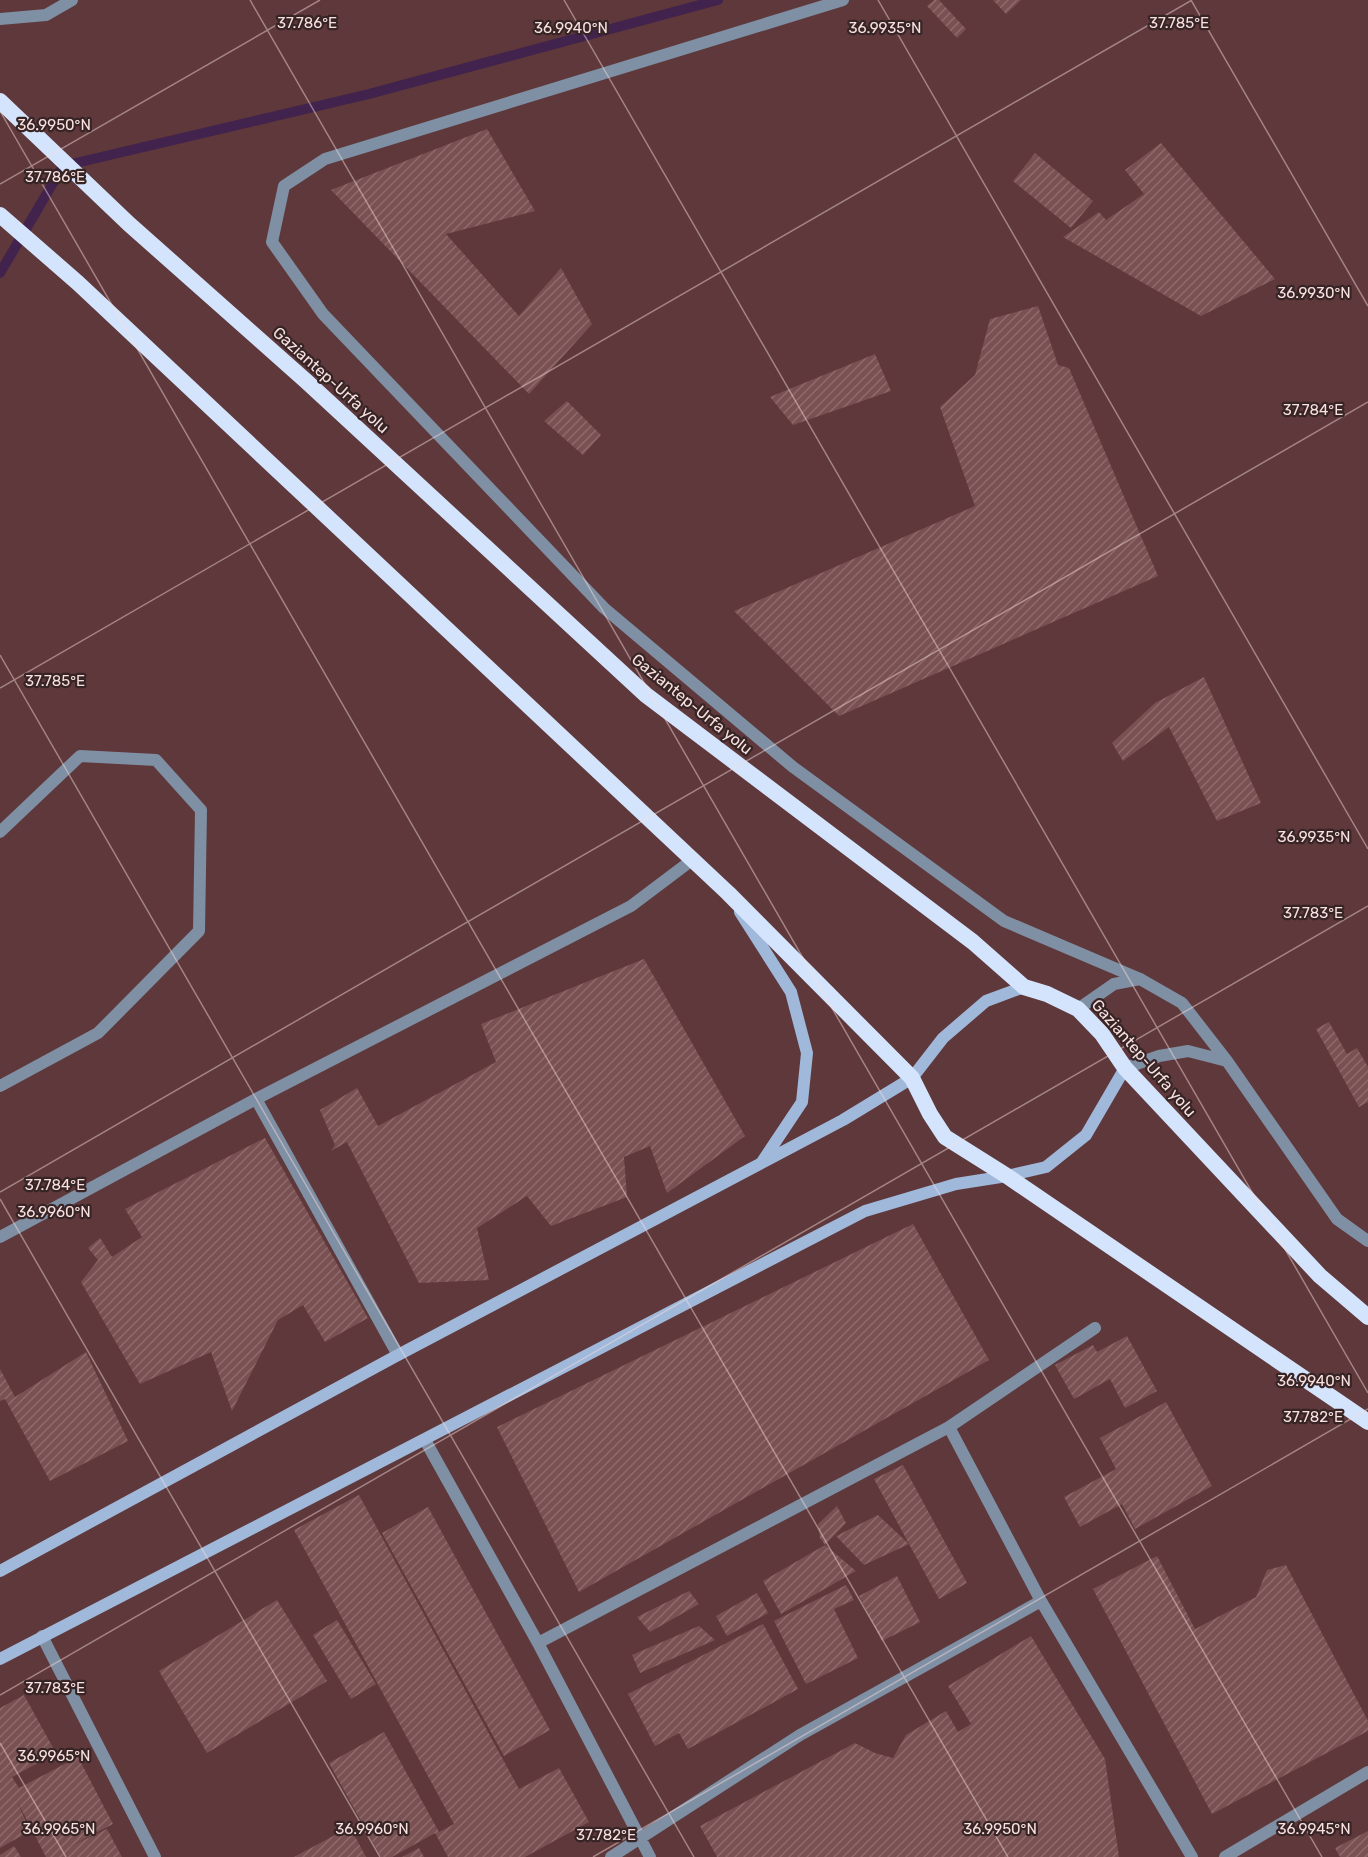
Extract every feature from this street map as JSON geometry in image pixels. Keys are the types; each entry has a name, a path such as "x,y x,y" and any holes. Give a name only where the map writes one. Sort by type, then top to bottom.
{"highway":[{"name":"Gaziantep-Urfa yolu","path":"1,101 129,224 306,381 646,695 973,942 1024,987 1047,994 1078,1009 1102,1034 1125,1068 1320,1276 1368,1317"},
{"path":"0,216 78,283 728,893 912,1078 930,1114 945,1137 1007,1176 1368,1422"}],"main road":[{"path":"728,893 791,992 807,1053 802,1102 760,1165"},
{"path":"0,1570 398,1355 843,1120 912,1078 943,1038 986,1001 1024,987"},
{"path":"0,1659 865,1211 956,1184 1046,1167 1086,1135 1125,1068"}],"street":[{"path":"0,19 46,15 72,0"},
{"path":"843,0 325,159 284,186 272,242 323,314 604,608 793,767 1004,921 1140,979 1182,1003 1227,1061 1337,1220 1368,1241"},
{"path":"0,832 80,756 156,760 201,810 199,931 98,1033 0,1086"},
{"path":"0,1237 256,1099 631,906 692,860"},
{"path":"1078,1009 1114,984 1140,979"},
{"path":"1125,1068 1159,1056 1188,1051 1227,1061"},
{"path":"256,1099 398,1355"},
{"path":"538,1643 949,1427 1095,1328"},
{"path":"949,1427 1041,1601 1192,1857"},
{"path":"425,1440 538,1643 650,1857"},
{"path":"610,1857 801,1735 1041,1601"},
{"path":"42,1636 155,1857"},
{"path":"1225,1857 1368,1772"}],"building":[{"path":"934,0 939,0 966,29 957,38 927,6"},
{"path":"993,0 1021,0 1006,14"},
{"path":"487,129 535,211 446,234 519,316 561,268 592,324 529,394 331,190"},
{"path":"1161,143 1275,279 1201,316 1063,237 1099,212 1106,220 1144,194 1125,170"},
{"path":"1035,153 1093,201 1071,228 1013,181"},
{"path":"1038,306 1058,365 1069,368 1158,576 839,716 734,611 975,506 940,407 975,375 990,319"},
{"path":"875,354 891,391 793,425 770,397"},
{"path":"567,401 601,435 583,455 544,421"},
{"path":"1204,677 1261,803 1217,821 1169,727 1123,761 1112,743 1155,703"},
{"path":"644,959 745,1136 667,1193 650,1146 624,1157 627,1197 551,1226 527,1196 477,1228 489,1280 419,1283 347,1142 331,1151 335,1145 320,1110 357,1088 378,1126 496,1062 481,1024"},
{"path":"1329,1022 1347,1054 1357,1048 1368,1067 1368,1102 1359,1107 1316,1029"},
{"path":"265,1138 368,1318 325,1342 303,1305 278,1320 232,1411 211,1352 140,1384 81,1282 98,1260 88,1248 100,1238 112,1257 142,1237 125,1209"},
{"path":"913,1224 989,1360 579,1592 497,1427"},
{"path":"1127,1336 1157,1391 1125,1408 1110,1379 1074,1399 1055,1365 1093,1345 1097,1352"},
{"path":"86,1352 128,1441 50,1481 5,1399 0,1401 0,1369 15,1397"},
{"path":"1166,1402 1212,1486 1135,1529 1122,1504 1080,1527 1064,1497 1116,1469 1100,1438"},
{"path":"903,1465 967,1583 939,1599 874,1479"},
{"path":"359,1495 519,1789 559,1768 589,1822 525,1857 448,1857 435,1833 392,1857 381,1857 329,1763 384,1732 439,1832 454,1824 294,1530"},
{"path":"837,1506 846,1523 825,1545 820,1538 818,1524"},
{"path":"428,1507 550,1730 504,1756 382,1533"},
{"path":"878,1515 909,1544 864,1565 836,1536"},
{"path":"825,1545 856,1571 781,1614 763,1581"},
{"path":"1157,1556 1195,1629 1256,1597 1267,1570 1286,1565 1368,1721 1368,1731 1212,1814 1093,1589"},
{"path":"897,1576 920,1622 882,1641 859,1596"},
{"path":"846,1585 854,1600 834,1609 858,1658 806,1684 774,1621"},
{"path":"689,1591 699,1604 650,1632 637,1617"},
{"path":"757,1593 768,1613 727,1636 716,1616"},
{"path":"277,1600 327,1681 207,1753 159,1671"},
{"path":"337,1620 376,1684 351,1699 313,1635"},
{"path":"763,1624 798,1689 688,1749 679,1733 655,1746 628,1694"},
{"path":"699,1626 715,1640 640,1673 632,1655"},
{"path":"1031,1636 1105,1759 1119,1857 717,1857 700,1826 855,1743 875,1753 893,1758 906,1735 946,1711 958,1732 971,1724 948,1686"},
{"path":"24,1695 56,1753 12,1777 19,1788 78,1757 113,1824 67,1848 107,1829 122,1857 46,1857 17,1801 30,1831 0,1848 0,1708"},
{"path":"350,1827 366,1857 294,1857"},
{"path":"1368,1831 1368,1857 1340,1857 1335,1848"},
{"path":"14,1846 21,1857 0,1857 0,1855"},
{"path":"419,1848 424,1857 402,1857"}],"waterway":[{"path":"0,273 63,166 369,94 718,0"}]}
